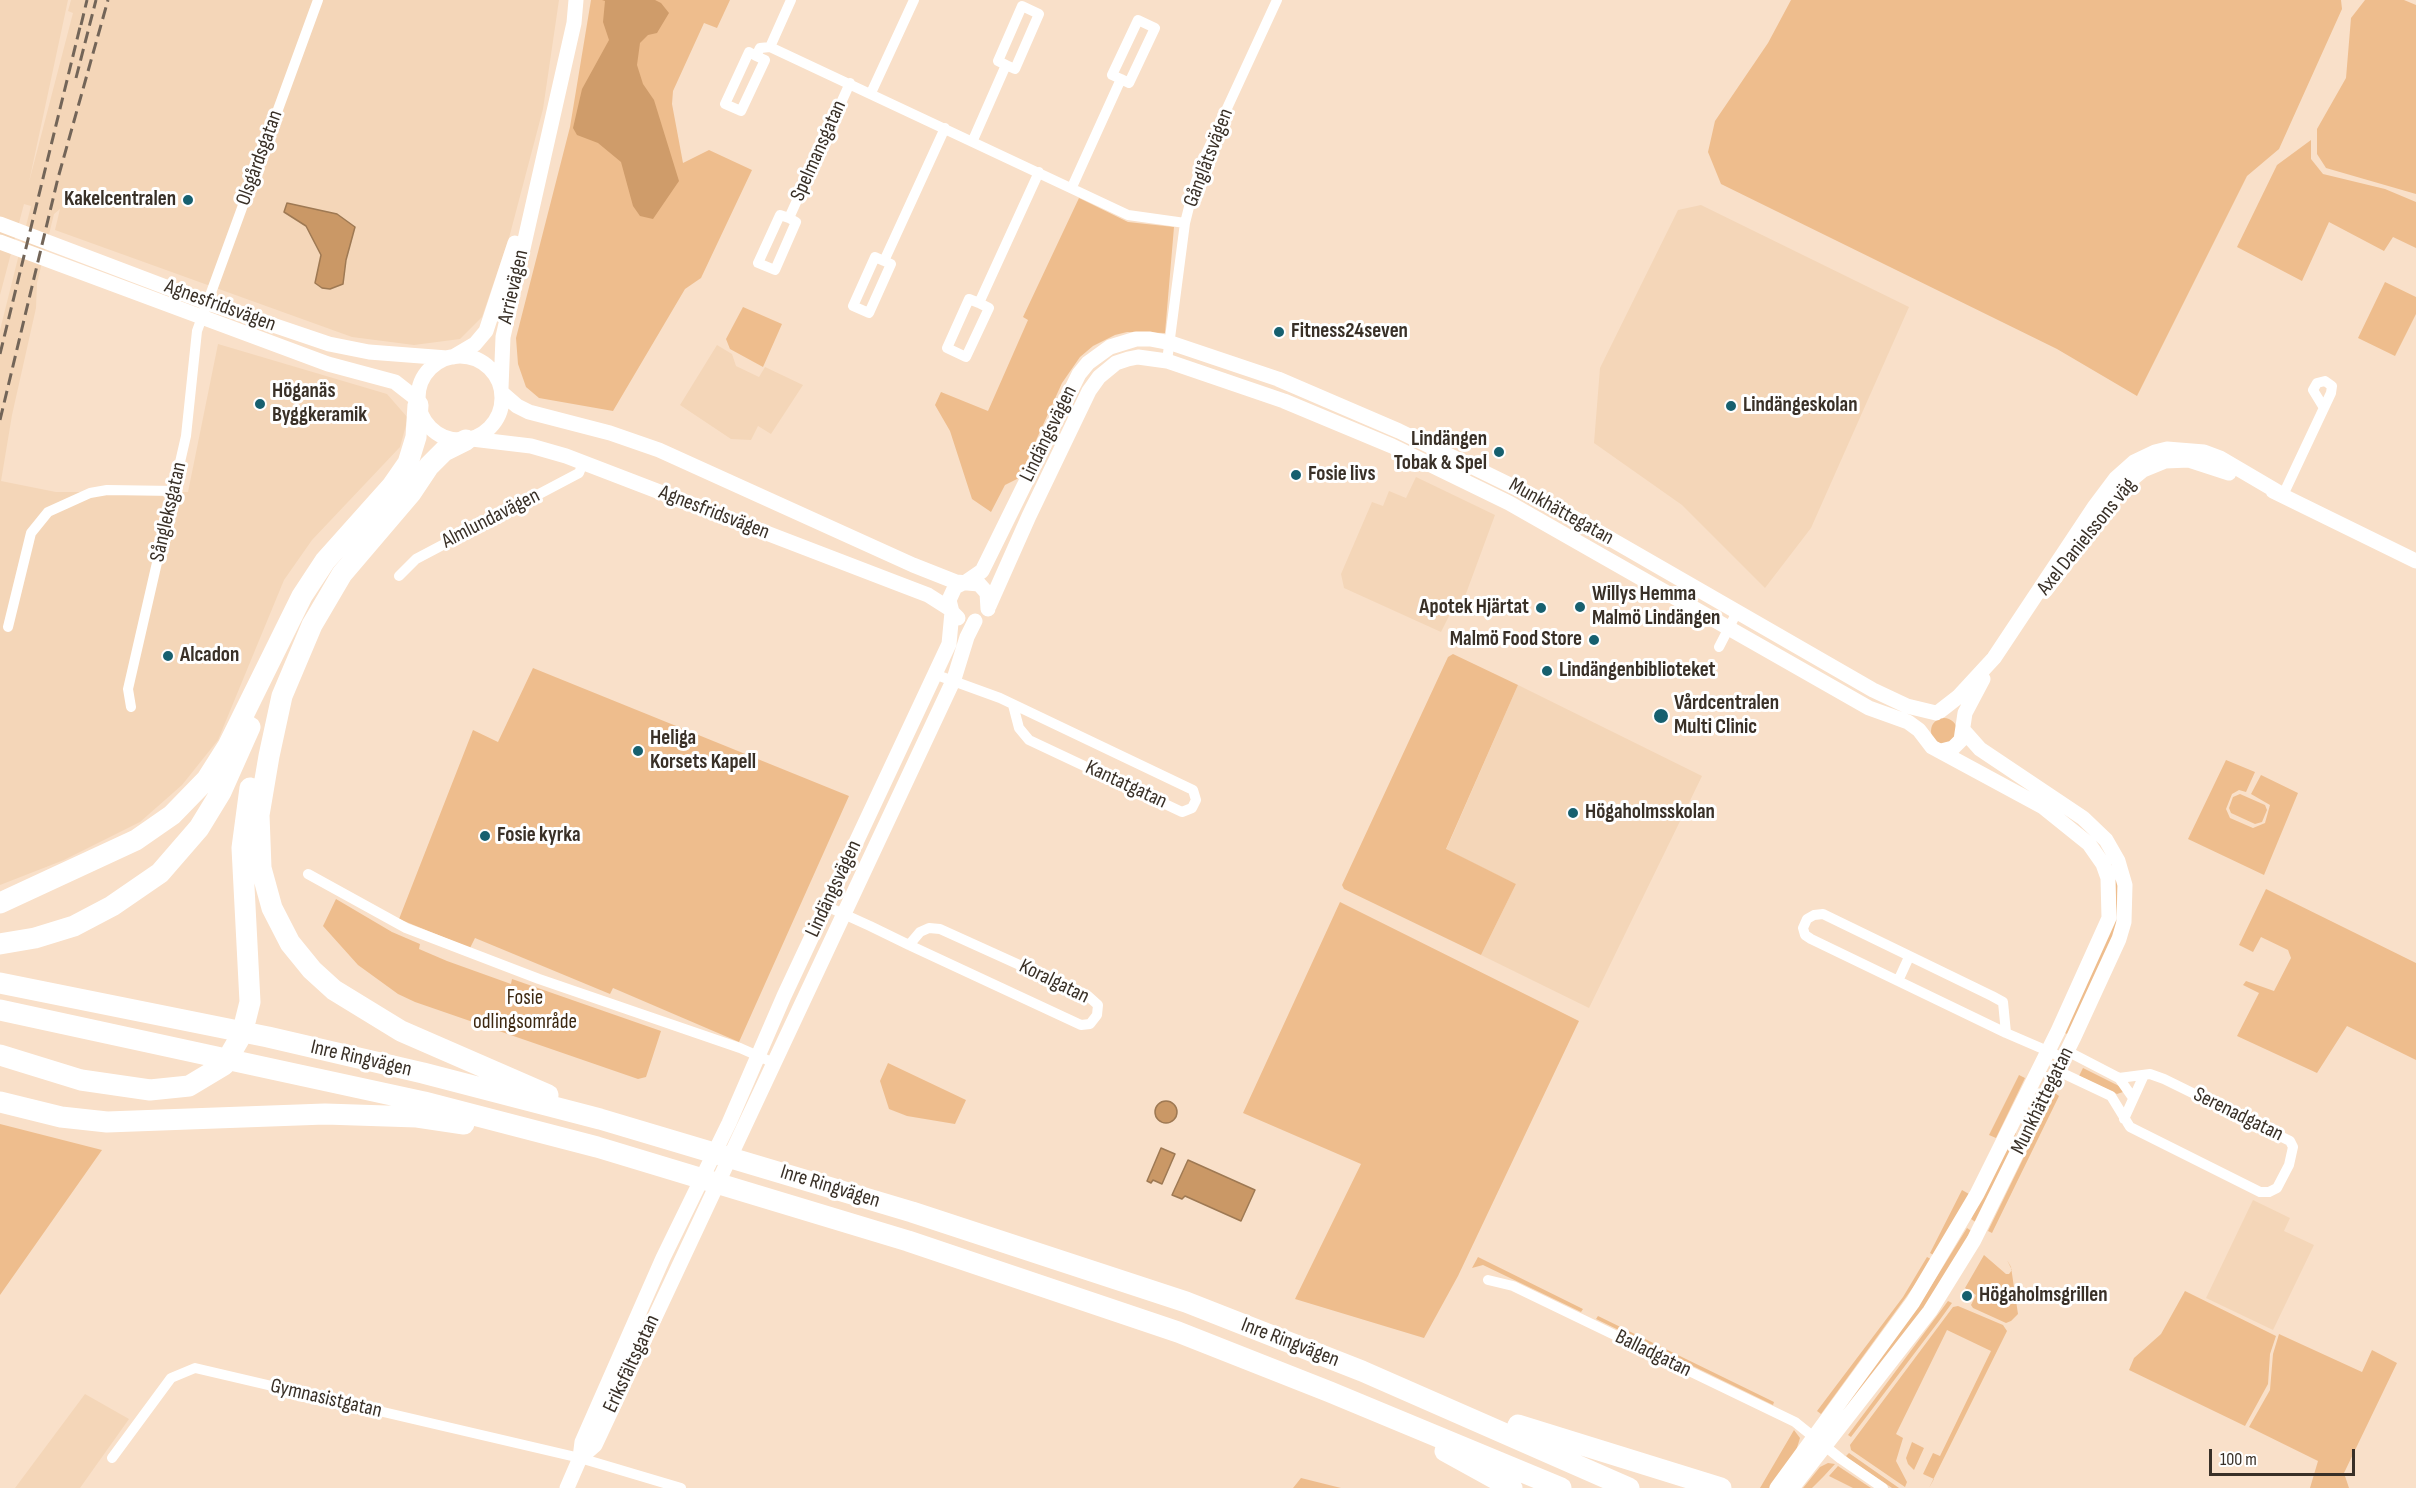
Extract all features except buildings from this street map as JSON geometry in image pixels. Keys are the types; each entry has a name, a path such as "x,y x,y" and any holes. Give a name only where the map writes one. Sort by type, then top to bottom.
{"highway":[{"path":"0,903 136,840 182,806 207,779 228,746 287,621 325,561 404,469 416,437 418,402"},
{"path":"0,1055 81,1080 132,1089 176,1088 202,1080 224,1065 236,1046 247,1017 250,986 243,881 244,820 255,767 282,696 312,625 342,574 411,493 436,459 469,439"},
{"path":"0,944 35,938 74,926 142,886 174,858 199,828 240,754 287,621"},
{"path":"282,696 261,805 259,845 261,868 269,898 290,943 312,970 334,990 363,1010 451,1055 600,1119"},
{"name":"Inre Ringvägen","path":"0,983 268,1037 600,1119 912,1212 1186,1302 1362,1371 1629,1488"},
{"name":"Inre Ringvägen","path":"0,1010 424,1102 597,1147 919,1245 1178,1332 1561,1488"},
{"path":"0,1102 61,1117 107,1122 325,1114 417,1117 597,1147"},
{"path":"1362,1371 1562,1439 1721,1488"},
{"path":"1330,1392 1512,1488"}],"street":[{"name":"Olsgårdsgatan","path":"205,310 318,0"},
{"name":"Arrievägen","path":"501,390 501,346 535,187 574,23 576,0"},
{"path":"756,56 760,48 770,47 791,0"},
{"name":"Spelmansgatan","path":"871,93 914,0"},
{"name":"Gånglåtsvägen","path":"1167,361 1185,223 1205,156 1277,0"},
{"path":"1022,6 1039,14 1015,69 1006,65 998,61 1022,6"},
{"path":"1138,20 1155,28 1130,82 1121,79 1112,75 1138,20"},
{"name":"Spelmansgatan","path":"770,47 1128,214 1185,223"},
{"path":"749,52 756,56 765,60 741,111 725,104 749,52"},
{"path":"973,140 1006,65"},
{"path":"1072,187 1121,79"},
{"name":"Spelmansgatan","path":"789,218 850,83"},
{"path":"884,261 945,128"},
{"path":"979,303 1039,172"},
{"name":"Arrievägen","path":"450,358 475,344 486,331 535,187"},
{"name":"Spelmansgatan","path":"780,215 789,218 796,222 774,270 758,263 780,215"},
{"name":"Agnesfridsvägen","path":"0,224 328,364 395,382 418,402"},
{"name":"Agnesfridsvägen","path":"0,242 205,310 345,348 382,354 450,358"},
{"path":"875,257 884,261 891,264 869,313 853,306 875,257"},
{"path":"969,299 979,303 988,308 966,357 947,348 969,299"},
{"name":"Sångleksgatan","path":"131,707 128,689 175,491 189,420 196,331 205,310"},
{"name":"Lindängsvägen","path":"716,1168 735,1126 759,1056 951,637 949,600 952,591 982,571 1073,384 1088,363 1110,347 1123,342 1143,339 1171,343"},
{"name":"Munkhättegatan","path":"1171,343 1278,379 1400,431 1555,507 1893,700 1938,712 1954,713 1980,749 2046,791 2098,830 2113,851 2123,874 2126,896 2119,939 2063,1060 1974,1240 1930,1311 1826,1448 1792,1488"},
{"path":"467,357 480,361 491,370 501,390 500,411 495,422 483,434 469,439 448,439 433,430 422,416 418,402 420,384 426,374 437,363 450,358 467,357"},
{"name":"Lindängsvägen","path":"735,1126 774,1063 954,680 967,637 975,621 984,615 989,606 1016,542 1089,391 1099,377 1116,363 1128,358 1144,357 1167,361"},
{"name":"Munkhättegatan","path":"1167,361 1284,401 1392,446 1549,524 1869,708 1908,722 1929,744 2043,807 2074,829 2089,844 2103,864 2108,878 2111,905 2105,932 1977,1194 1913,1302 1777,1488"},
{"name":"Agnesfridsvägen","path":"501,390 517,406 529,412 610,433 660,450 884,553 947,579 964,582"},
{"path":"2283,495 2324,408"},
{"name":"Agnesfridsvägen","path":"469,439 531,446 583,463 894,582 928,596 951,610"},
{"name":"Axel Danielssons väg","path":"1938,712 1958,697 1994,657 2029,608 2056,580 2125,485 2154,465 2176,460 2202,462 2283,495 2416,561"},
{"name":"Almlundavägen","path":"399,576 416,559 579,473 583,463"},
{"path":"8,627 31,533 48,512 90,493 107,490 175,491"},
{"path":"964,582 982,586 987,593 989,606"},
{"path":"951,610 962,620 975,621"},
{"path":"1719,647 1737,612"},
{"name":"Axel Danielssons väg","path":"1964,728 1969,704 1994,657"},
{"name":"Kantatgatan","path":"934,674 1014,705 1193,790 1196,800 1192,808 1182,812 1029,740 1019,728 1014,705"},
{"path":"1925,738 1926,725 1938,712"},
{"path":"1941,751 1958,744 1964,728"},
{"path":"308,874 417,932 528,975 774,1063"},
{"name":"Koralgatan","path":"826,906 909,945 1081,1025 1090,1024 1097,1015 1098,1005 1088,996 940,929 929,928 920,932 909,945"},
{"path":"2006,1033 2003,1002 1823,914 1807,919 1803,928 1805,935 1811,939 2006,1033 2048,1051 2111,1096 2133,1098"},
{"path":"1898,981 1909,957"},
{"path":"2063,1060 2119,1078 2133,1098"},
{"path":"2124,1119 2144,1075"},
{"name":"Serenadgatan","path":"2111,1096 2130,1127 2260,1191 2277,1188 2293,1154 2290,1141 2164,1079 2144,1075 2119,1078"},
{"name":"Eriksfältsgatan","path":"567,1488 580,1458 582,1442 663,1258 716,1168"},
{"name":"Eriksfältsgatan","path":"580,1458 595,1445 678,1265 716,1168"},
{"name":"Balladgatan","path":"1488,1280 1513,1286 1795,1422 1826,1448 1883,1488"},
{"name":"Gymnasistgatan","path":"112,1458 171,1378 195,1368 580,1458 681,1488"}],"shaded area":[{"path":"0,0 68,0 29,182 73,13 68,11 71,0 559,0 543,109 509,238 482,317 460,339 414,345 352,337 55,230 60,209 54,214 37,283 36,308 12,415 1,481 56,492 188,492 218,344 387,394 408,418 400,447 312,540 284,580 218,740 182,785 140,822 64,860 0,885 0,330 31,206 24,204 0,295"},
{"path":"602,0 655,0 661,3 669,13 657,33 648,35 640,43 637,65 643,84 654,100 679,181 653,219 640,216 633,206 621,162 598,143 577,135 573,128 582,89 609,40 603,22 605,1"},
{"path":"287,203 337,214 355,227 346,260 343,284 330,289 322,288 315,283 321,255 306,226 284,212"},
{"name":"Lindängeskolan","path":"1701,205 1909,307 1811,528 1765,588 1682,505 1594,443 1600,368 1678,210"},
{"path":"717,345 732,354 736,366 759,377 765,367 803,385 771,434 758,426 751,440 731,439 680,405"},
{"path":"1416,477 1495,515 1464,599 1464,609 1460,615 1450,614 1441,632 1344,588 1341,574 1372,502 1383,506 1389,491 1406,498"},
{"name":"Högaholmsskolan","path":"1518,685 1702,776 1589,1008 1481,955 1516,884 1446,850"},
{"path":"1166,1101 1176,1108 1177,1112 1170,1122 1166,1123 1156,1116 1155,1112 1162,1102"},
{"path":"1161,1148 1175,1154 1162,1184 1153,1180 1151,1183 1147,1181"},
{"path":"1188,1160 1255,1190 1241,1221 1185,1196 1182,1199 1172,1195"},
{"path":"2253,1200 2290,1218 2284,1231 2314,1245 2273,1330 2206,1298"},
{"path":"85,1394 129,1419 80,1488 15,1488"}],"green space":[{"path":"591,0 730,0 717,28 704,23 673,91 672,104 683,163 709,150 752,170 701,278 685,289 613,411 539,398 526,387 518,364 516,338 570,127"},
{"path":"1791,0 2341,0 2342,9 2279,149 2247,176 2137,396 2057,349 1721,184 1708,152 1715,121 1768,43"},
{"path":"2365,0 2404,0 2416,5 2416,194 2326,168 2317,154 2317,129 2346,78 2351,18"},
{"path":"2311,140 2311,159 2323,174 2385,189 2416,202 2416,248 2393,237 2384,251 2329,222 2302,281 2237,247 2277,165"},
{"path":"1079,198 1128,222 1174,227 1165,333 1127,332 1115,335 1093,346 1080,357 1062,383 1019,478 1005,485 991,512 972,499 950,431 935,405 941,392 988,411 1028,320 1023,317"},
{"path":"2385,282 2416,297 2416,314 2395,356 2358,338"},
{"path":"743,307 782,324 763,367 730,349 726,339"},
{"path":"1453,654 1518,685 1446,849 1516,884 1481,955 1344,889 1342,885 1448,657"},
{"path":"533,668 849,796 739,1042 613,988 610,994 475,938 470,948 399,919 473,730 498,742"},
{"path":"1944,718 1953,722 1957,731 1953,740 1944,744 1935,740 1931,731 1935,722"},
{"path":"2226,760 2255,772 2246,792 2239,790 2232,794 2226,809 2230,818 2253,828 2265,823 2270,805 2251,794 2261,775 2298,793 2264,875 2188,839"},
{"path":"2240,794 2265,805 2267,810 2262,822 2255,824 2231,813 2229,808 2233,797"},
{"path":"2111,858 2118,878 2116,932 2069,1035 2063,1032 2113,925 2109,867"},
{"path":"2266,889 2416,963 2416,1060 2347,1026 2317,1073 2237,1036 2259,993 2243,985 2246,981 2274,991 2291,958 2288,950 2261,937 2253,952 2239,945"},
{"name":"Fosie odlingsområde","path":"336,899 392,932 420,944 419,949 447,961 511,984 512,979 661,1031 646,1077 638,1079 415,1002 398,994 358,965 323,926"},
{"path":"1340,902 1579,1021 1458,1276 1424,1338 1295,1299 1361,1164 1243,1113"},
{"path":"888,1063 966,1100 955,1124 907,1116 889,1109 880,1081"},
{"path":"2083,1068 2121,1087 2123,1092 2117,1094 2079,1076"},
{"path":"2019,1075 2025,1078 1996,1138 1989,1135"},
{"path":"2055,1093 2059,1096 1992,1233 1988,1231"},
{"path":"0,1124 102,1150 0,1295"},
{"path":"2014,1132 2016,1133 2003,1171 1977,1223 1971,1219"},
{"path":"1962,1190 1969,1194 1935,1256 1930,1253"},
{"path":"1967,1228 1973,1232 1947,1276 1837,1427 1831,1423 1918,1307"},
{"path":"1984,1255 2006,1274 2012,1271 2018,1314 2006,1323 1973,1308 1971,1305 1976,1295 1965,1288"},
{"path":"1478,1257 1583,1309 1581,1312 1483,1265 1472,1268"},
{"path":"1927,1257 1933,1260 1821,1414 1817,1411 1903,1297"},
{"path":"2185,1291 2276,1336 2270,1354 2268,1384 2245,1426 2129,1370 2134,1358 2161,1334"},
{"path":"1948,1301 1952,1303 1939,1321 1851,1437 1848,1435"},
{"path":"1958,1306 2003,1325 2007,1331 1934,1479 1923,1474 1933,1453 1940,1456 1991,1351 1947,1330 1896,1434 1903,1438 1896,1461 1907,1482 1905,1487 1851,1450 1850,1445 1953,1307"},
{"path":"1598,1316 1774,1402 1773,1405 1596,1319"},
{"path":"2279,1334 2362,1372 2372,1350 2397,1363 2344,1473 2349,1488 2310,1488 2318,1461 2249,1427 2270,1390 2273,1354"},
{"path":"1794,1430 1800,1438 1796,1451 1769,1488 1760,1488"},
{"path":"1912,1442 1924,1448 1914,1470 1906,1458"},
{"path":"1849,1453 1899,1488 1892,1488 1849,1459 1846,1456"},
{"path":"1828,1463 1835,1464 1812,1488 1803,1488 1820,1467"},
{"path":"1838,1466 1871,1488 1853,1488 1829,1476"},
{"path":"1301,1478 1341,1488 1293,1488"}],"railway":[{"path":"81,25 87,0"},
{"path":"76,78 96,0"},
{"path":"0,420 58,178 108,0"},
{"path":"0,354 81,23"}],"place":[{"name":"Kakelcentralen","path":"188,200"},
{"name":"Fitness24seven","path":"1279,332"},
{"name":"Höganäs Byggkeramik","path":"260,404"},
{"name":"Lindängeskolan","path":"1731,406"},
{"name":"Lindängen Tobak & Spel","path":"1499,452"},
{"name":"Fosie livs","path":"1296,475"},
{"name":"Willys Hemma Malmö Lindängen","path":"1580,607"},
{"name":"Apotek Hjärtat","path":"1541,608"},
{"name":"Malmö Food Store","path":"1594,640"},
{"name":"Alcadon","path":"168,656"},
{"name":"Lindängenbiblioteket","path":"1547,671"},
{"name":"Vårdcentralen Multi Clinic","path":"1661,716"},
{"name":"Heliga Korsets Kapell","path":"638,751"},
{"name":"Högaholmsskolan","path":"1573,813"},
{"name":"Fosie kyrka","path":"485,836"},
{"name":"Högaholmsgrillen","path":"1967,1296"}]}
